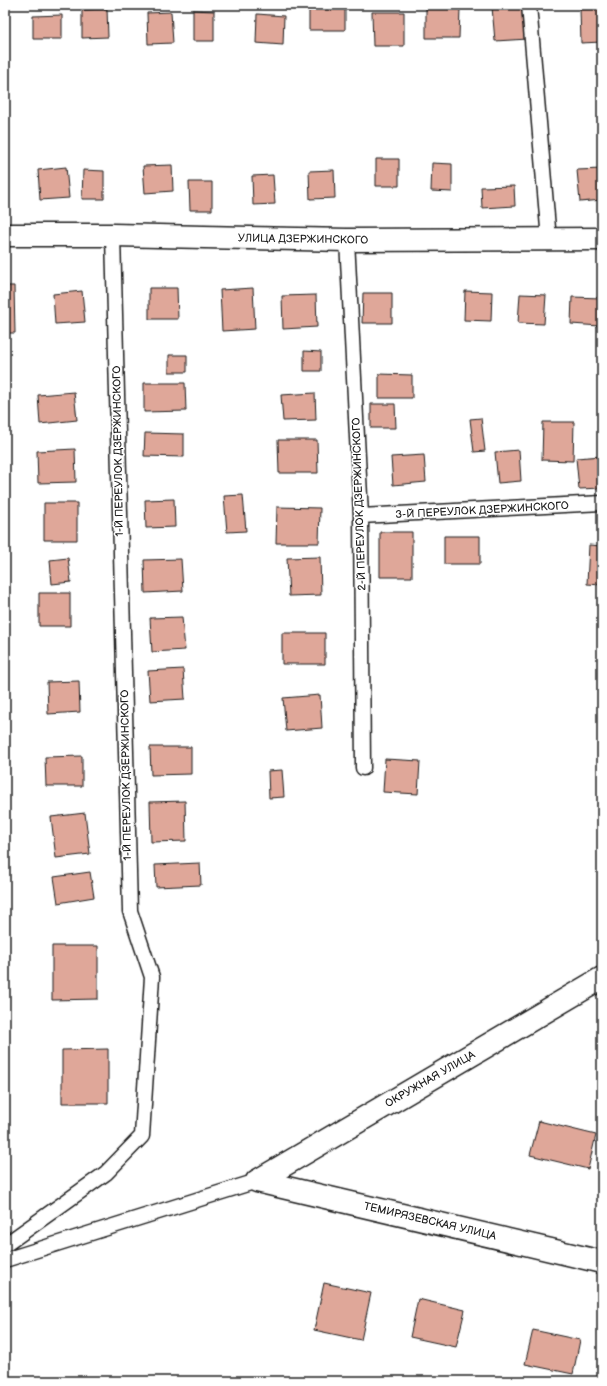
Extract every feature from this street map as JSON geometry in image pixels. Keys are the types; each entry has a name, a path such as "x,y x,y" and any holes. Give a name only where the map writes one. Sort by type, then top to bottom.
{"street":[{"name":"УЛИЦА ДЗЕРЖИНСКОГО","path":"5,235 113,235 347,240 602,239"},
{"name":"ОКРУЖНАЯ УЛИЦА","path":"257,1181 602,978"},
{"name":"ТЕМИРЯЗЕВСКАЯ УЛИЦА","path":"257,1181 602,1262"}],"lane":[{"path":"529,5 549,240"},
{"name":"1-Й ПЕРЕУЛОК ДЗЕРЖИНСКОГО","path":"5,1245 106,1173 142,1136 152,977 130,911 113,235"},
{"name":"2-Й ПЕРЕУЛОК ДЗЕРЖИНСКОГО","path":"347,240 361,516 363,768"},
{"name":"3-Й ПЕРЕУЛОК ДЗЕРЖИНСКОГО","path":"361,516 602,503"},
{"path":"5,1260 257,1181"}],"building":[{"path":"525,5 528,39 495,41 492,7"},
{"path":"426,8 460,8 459,38 426,38"},
{"path":"602,8 602,42 581,43 580,9"},
{"path":"107,9 108,37 82,38 82,10"},
{"path":"309,9 345,9 345,30 309,30"},
{"path":"193,10 214,11 214,41 193,41"},
{"path":"171,12 173,43 148,44 147,13"},
{"path":"372,12 404,12 404,46 373,46"},
{"path":"257,14 284,16 283,45 256,43"},
{"path":"62,15 62,39 33,39 33,16"},
{"path":"376,159 399,159 399,186 376,186"},
{"path":"432,163 452,164 452,192 431,191"},
{"path":"172,165 173,191 145,193 143,166"},
{"path":"66,167 69,198 40,200 38,170"},
{"path":"602,169 602,200 580,202 577,170"},
{"path":"83,170 104,171 104,199 82,199"},
{"path":"334,170 335,198 310,199 309,171"},
{"path":"273,175 275,204 253,205 252,176"},
{"path":"189,182 212,182 212,210 190,210"},
{"path":"514,186 515,206 482,208 481,187"},
{"path":"5,286 14,286 15,333 5,333"},
{"path":"149,288 177,288 178,319 149,319"},
{"path":"253,288 255,329 222,331 220,290"},
{"path":"82,291 85,322 55,324 53,294"},
{"path":"465,291 492,292 491,321 464,320"},
{"path":"363,293 392,293 392,323 362,323"},
{"path":"520,294 546,295 544,324 518,323"},
{"path":"316,295 317,327 283,329 282,296"},
{"path":"572,297 601,298 600,326 571,324"},
{"path":"304,351 321,352 321,371 304,371"},
{"path":"169,355 187,355 187,372 169,372"},
{"path":"379,374 412,375 412,398 379,398"},
{"path":"144,383 185,383 186,411 144,412"},
{"path":"74,392 77,420 40,424 38,395"},
{"path":"315,393 316,420 283,421 281,395"},
{"path":"371,404 395,404 396,428 371,428"},
{"path":"481,418 485,451 474,452 470,419"},
{"path":"543,422 574,422 573,461 542,460"},
{"path":"145,433 184,434 184,457 144,456"},
{"path":"278,440 317,440 318,473 279,473"},
{"path":"75,449 76,482 38,483 37,451"},
{"path":"519,450 521,481 498,483 495,452"},
{"path":"424,455 426,482 393,485 391,457"},
{"path":"602,456 602,488 579,489 576,458"},
{"path":"243,495 246,531 227,532 224,496"},
{"path":"174,499 175,527 146,528 145,500"},
{"path":"44,503 77,503 77,540 44,540"},
{"path":"277,507 320,508 319,543 276,543"},
{"path":"380,532 412,532 412,577 380,577"},
{"path":"444,536 480,536 480,564 444,564"},
{"path":"589,545 602,546 602,585 587,584"},
{"path":"320,557 321,595 289,596 287,558"},
{"path":"68,558 71,582 52,584 50,560"},
{"path":"181,559 183,591 145,593 144,560"},
{"path":"39,593 70,593 70,626 39,626"},
{"path":"182,617 185,650 152,652 150,618"},
{"path":"282,633 325,633 325,664 282,664"},
{"path":"183,669 185,699 150,701 148,671"},
{"path":"79,681 80,712 48,714 47,682"},
{"path":"320,695 322,728 286,731 283,698"},
{"path":"150,747 191,747 191,774 151,775"},
{"path":"82,756 82,786 46,786 45,757"},
{"path":"385,759 420,761 418,794 383,792"},
{"path":"282,770 284,797 269,798 268,771"},
{"path":"185,801 186,841 151,842 150,802"},
{"path":"85,813 90,854 56,858 51,817"},
{"path":"200,863 201,885 156,887 155,865"},
{"path":"90,872 94,897 58,903 54,877"},
{"path":"52,946 98,946 98,999 52,1000"},
{"path":"108,1049 108,1103 62,1103 62,1050"},
{"path":"539,1121 596,1135 588,1169 530,1155"},
{"path":"324,1283 371,1293 361,1340 314,1330"},
{"path":"418,1299 465,1310 456,1347 410,1337"},
{"path":"533,1330 580,1340 573,1374 525,1364"}]}
